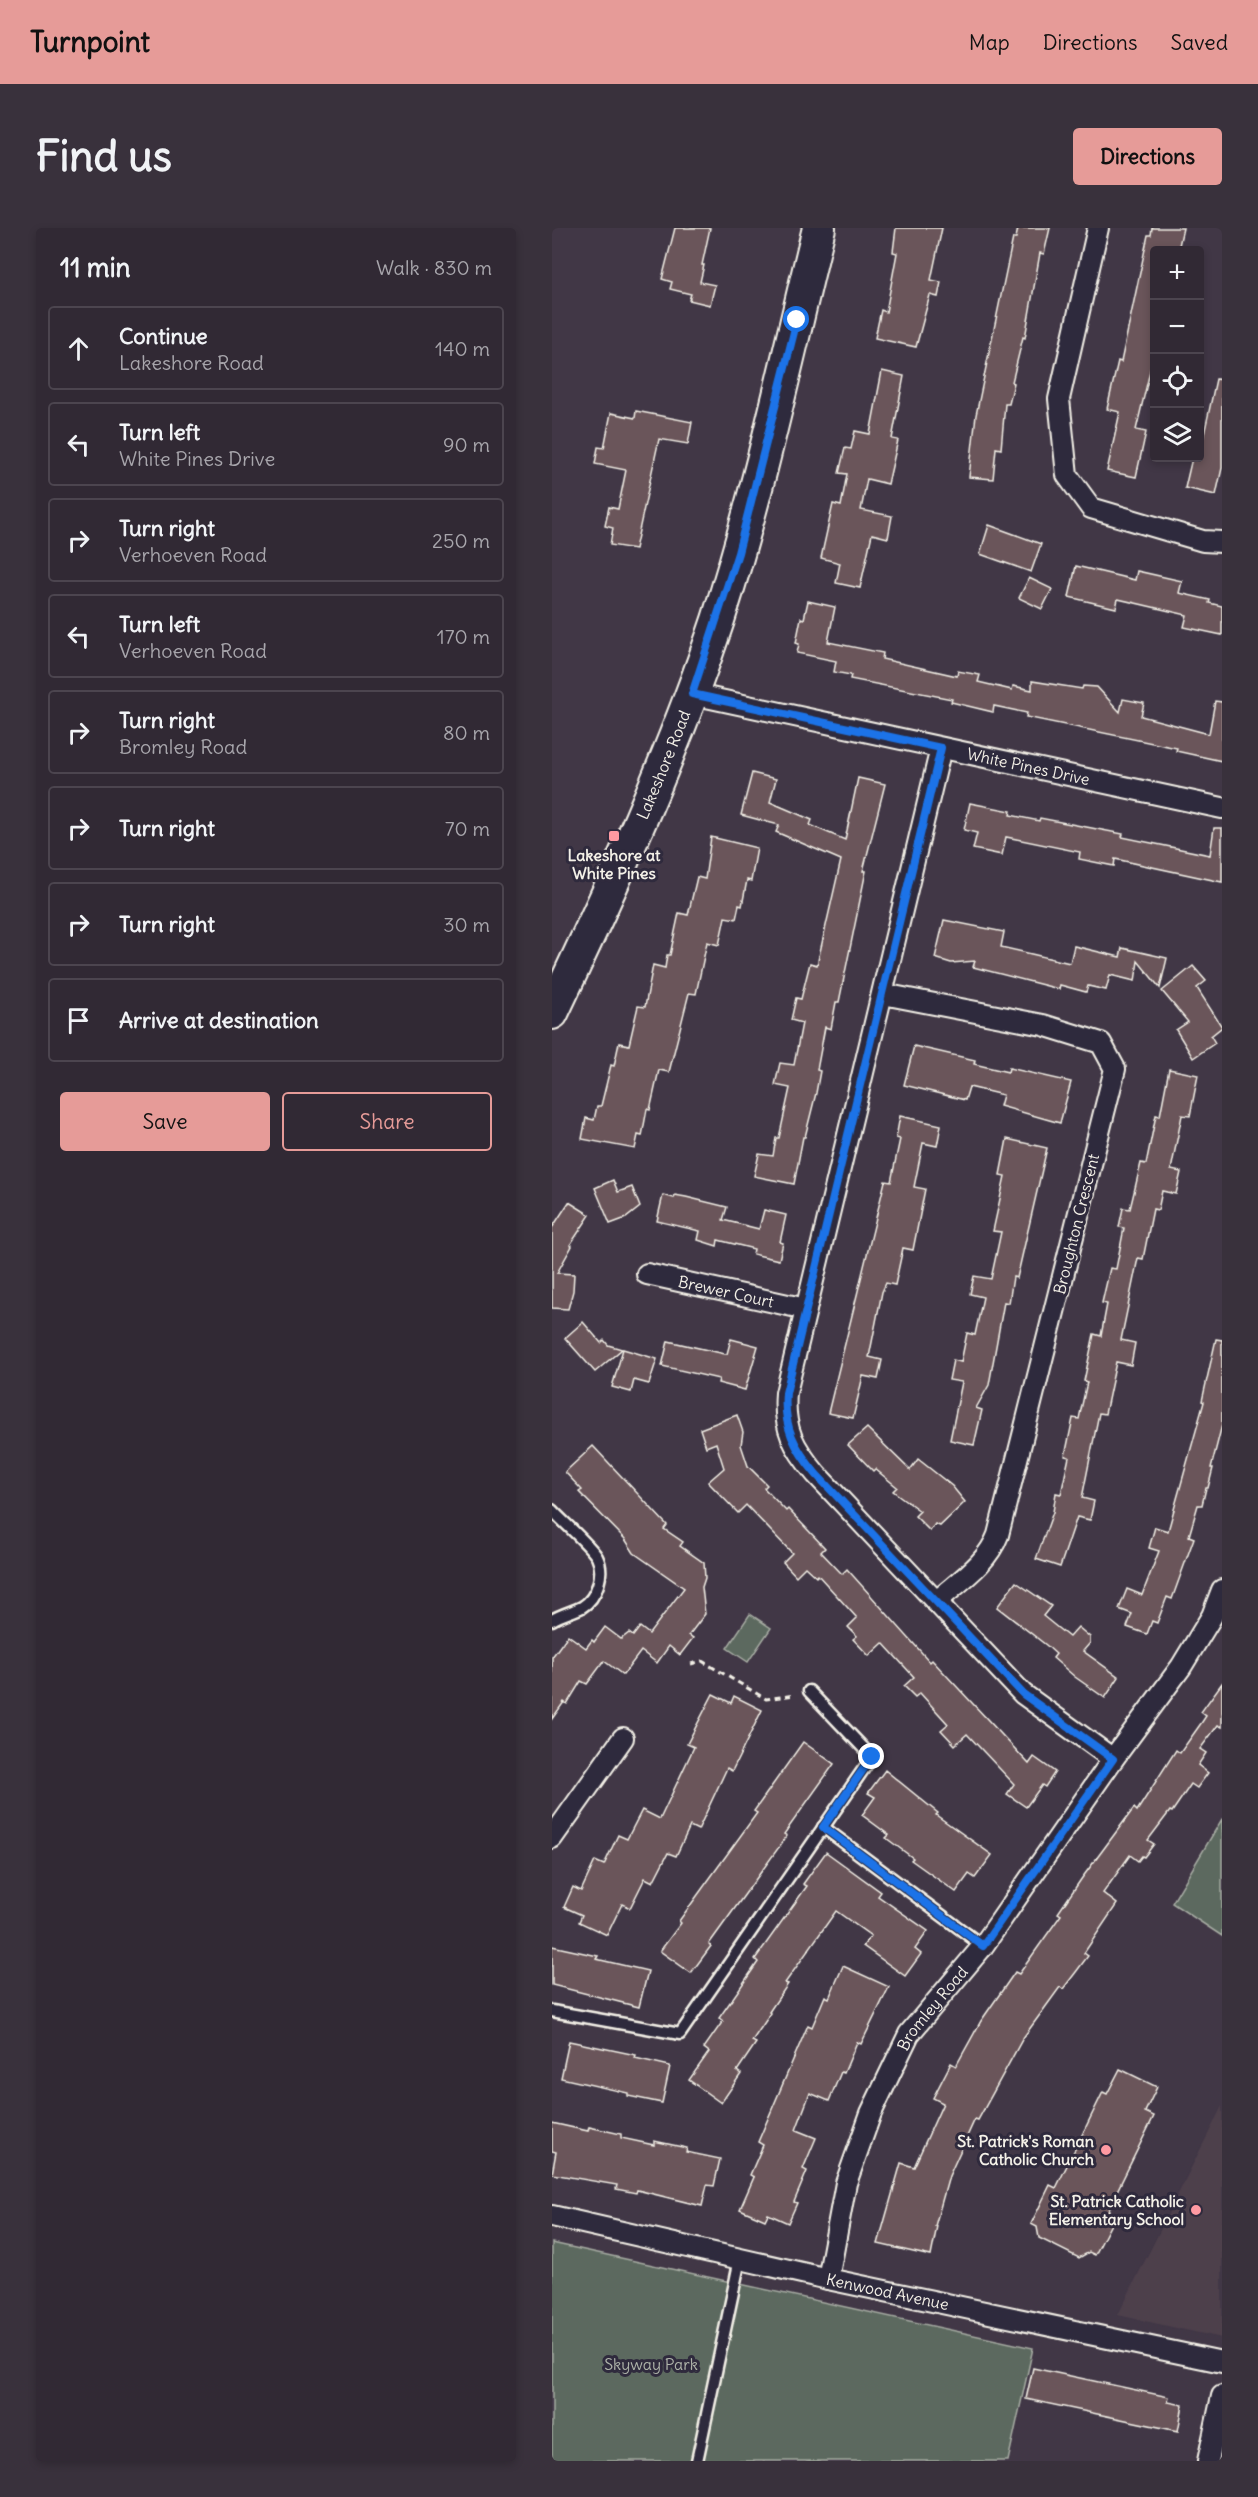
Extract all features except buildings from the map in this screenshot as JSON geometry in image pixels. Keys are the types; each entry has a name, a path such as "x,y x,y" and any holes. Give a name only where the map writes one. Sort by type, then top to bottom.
{"main road":[{"name":"Lakeshore Road","path":"552,1013 645,811 692,694 738,553 819,228"}],"street":[{"path":"1098,228 1059,399 1067,476 1091,508 1203,541 1222,542"},
{"name":"White Pines Drive","path":"692,694 1222,808"},
{"path":"941,748 786,1393 784,1410 786,1423 796,1449 816,1474 1023,1694 1113,1759"},
{"name":"Broughton Crescent","path":"883,994 1043,1025 1101,1043 1115,1069 998,1535 993,1549 985,1559 936,1602"},
{"name":"Brewer Court","path":"647,1274 806,1309"},
{"name":"Bromley Road","path":"828,2279 846,2183 871,2113 909,2034 983,1946 1113,1759 1217,1618 1222,1590"},
{"path":"552,1838 623,1738"},
{"name":"Kenwood Avenue","path":"552,2216 828,2279 1222,2362"},
{"path":"1208,2461 1222,2396"}],"lane":[{"path":"552,1510 597,1557 600,1572 594,1596 583,1606 552,1620"},
{"path":"552,2011 680,2034 872,1757 809,1691"},
{"path":"823,1827 983,1946"},
{"path":"697,2461 740,2259"}],"path":[{"path":"691,1664 702,1661 766,1699 793,1694 798,1696 809,1691"}],"shaded area":[{"name":"St. Patrick Catholic Elementary School","path":"1222,2106 1222,2338 1118,2315"}],"green space":[{"path":"750,1614 771,1628 748,1662 727,1648"},
{"path":"1222,1819 1222,1936 1172,1903"},
{"name":"Skyway Park","path":"552,2243 1033,2348 1008,2461 552,2461"}],"place":[{"name":"Lakeshore at White Pines","path":"614,836"},
{"name":"St. Patrick's Roman Catholic Church","path":"1106,2150"},
{"name":"St. Patrick Catholic Elementary School","path":"1196,2210"}],"route":[{"path":"797,320 738,553 692,694 941,748 786,1393 784,1410 786,1423 796,1449 816,1474 1023,1694 1113,1759 983,1946 823,1827 872,1757"}]}
